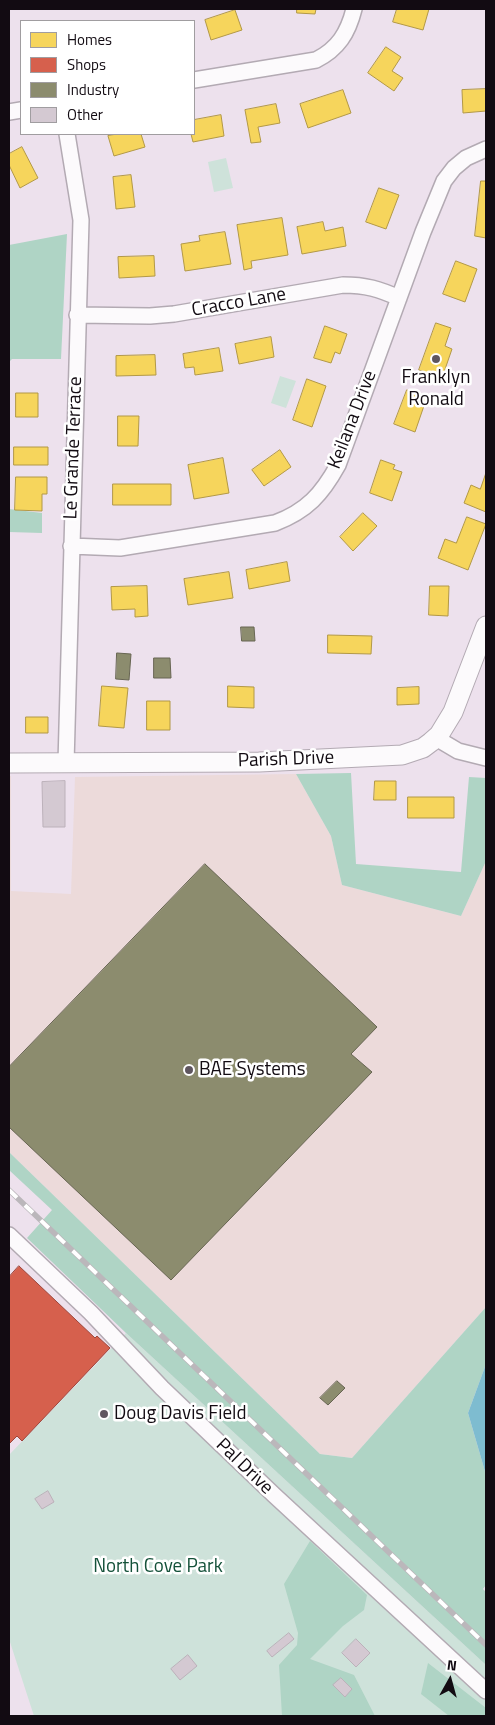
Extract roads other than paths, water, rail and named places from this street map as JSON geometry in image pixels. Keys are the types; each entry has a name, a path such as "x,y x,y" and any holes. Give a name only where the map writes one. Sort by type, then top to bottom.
{"street":[{"path":"195,80 316,60 327,55 337,46 351,22 354,9"},
{"name":"Le Grande Terrace","path":"66,763 81,220 67,135"},
{"name":"Keilana Drive","path":"71,546 120,548 147,545 275,523 290,518 317,497 338,465 444,181 454,168 466,158 486,149"},
{"name":"Cracco Lane","path":"77,315 150,316 174,314 343,284 377,288 399,298"},
{"name":"Parish Drive","path":"9,763 259,762 387,757 414,752 424,748 436,738 453,712 486,626"},
{"path":"436,738 458,751 486,758"},
{"name":"Pal Drive","path":"9,1235 91,1313 162,1388 274,1495 486,1691"}],"water":[{"path":"486,1364 486,1475 468,1413"}],"railway":[{"path":"9,1190 486,1645"}],"place":[{"name":"Franklyn Ronald","path":"436,359"},
{"name":"BAE Systems","path":"189,1070"},
{"name":"Doug Davis Field","path":"104,1414"}],"park label":[{"name":"North Cove Park","path":"158,1567"}]}
